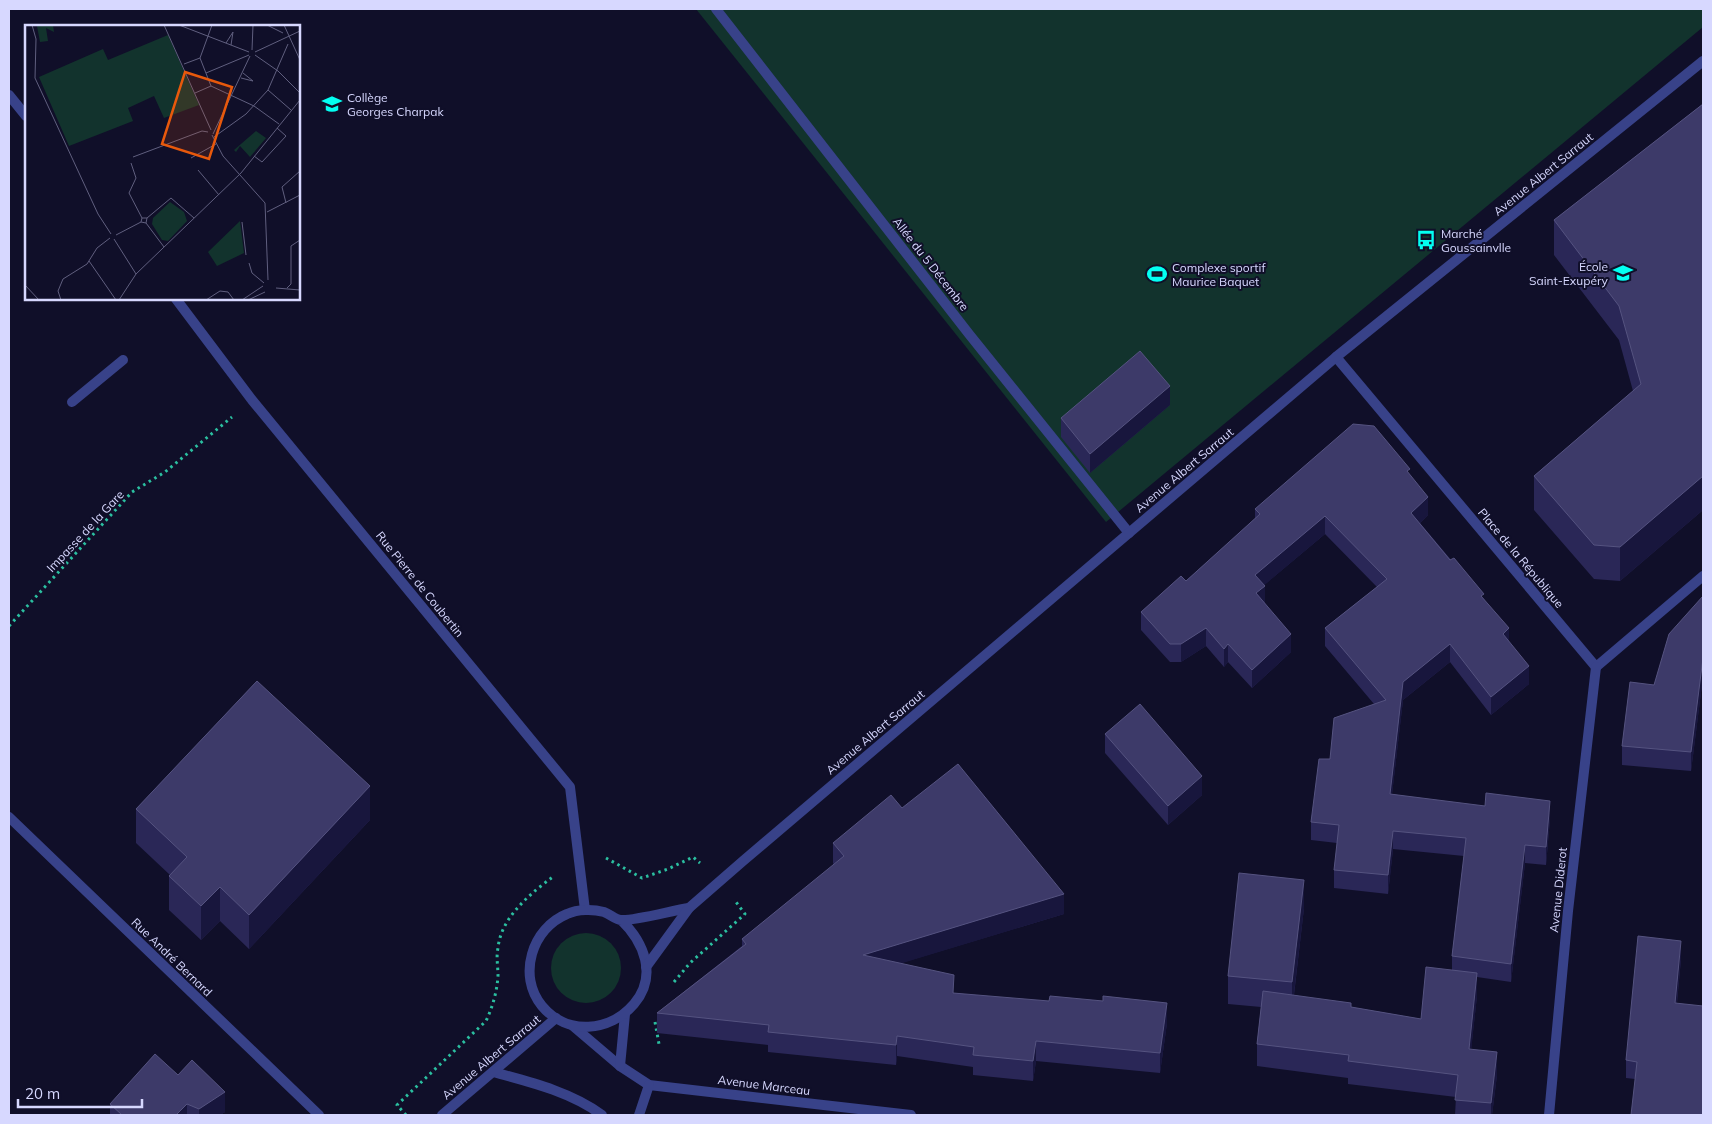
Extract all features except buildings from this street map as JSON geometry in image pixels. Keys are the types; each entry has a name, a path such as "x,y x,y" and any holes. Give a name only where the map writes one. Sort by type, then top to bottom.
{"street":[{"name":"Allée du 5 Décembre","path":"716,9 969,334 1129,533"},
{"name":"Avenue Albert Sarraut","path":"646,967 689,908 1336,357 1703,61"},
{"path":"9,95 25,115"},
{"name":"Rue Pierre de Coubertin","path":"177,300 252,400 570,787 586,910"},
{"name":"Place de la République","path":"1336,357 1596,667"},
{"path":"72,402 123,360"},
{"path":"1596,667 1703,576"},
{"name":"Avenue Diderot","path":"1549,1115 1568,911 1596,667"},
{"name":"Rue André Bernard","path":"9,816 319,1115"},
{"name":"Avenue Albert Sarraut","path":"621,920 689,908"},
{"name":"Avenue Albert Sarraut","path":"586,910 604,912 621,920 634,933 644,950 646,967 645,985 637,1001 625,1014 610,1024 592,1028 573,1026 556,1018 542,1006 533,990 529,972 531,953 539,936 551,923 567,914 586,910"},
{"path":"620,1066 625,1014"},
{"name":"Avenue Albert Sarraut","path":"442,1115 556,1018"},
{"name":"Avenue Marceau","path":"573,1026 620,1066 649,1085 911,1115"},
{"path":"493,1072 541,1085 592,1108 602,1115"},
{"path":"639,1115 649,1085"}],"path":[{"name":"Impasse de la Gare","path":"9,626 132,492 165,472 252,400"},
{"path":"406,1115 397,1105 486,1021 493,1004 502,931 518,908 563,869 579,861 607,858 642,878 668,869 693,856 720,882 745,914 690,963 673,983"},
{"path":"655,1014 654,1031 659,1044"}],"green space":[{"name":"Complexe sportif Maurice Baquet","path":"696,9 1703,9 1703,27 1106,522"},
{"path":"586,933 599,936 611,943 618,955 621,968 618,981 611,993 599,1000 586,1003 573,1000 561,993 554,981 551,968 554,955 561,943 573,936"}],"place":[{"name":"Collège Georges Charpak","path":"332,104"},
{"name":"Marché Goussainvlle","path":"1426,240"},
{"name":"École Saint-Exupéry","path":"1623,273"},
{"name":"Complexe sportif Maurice Baquet","path":"1157,274"}]}
